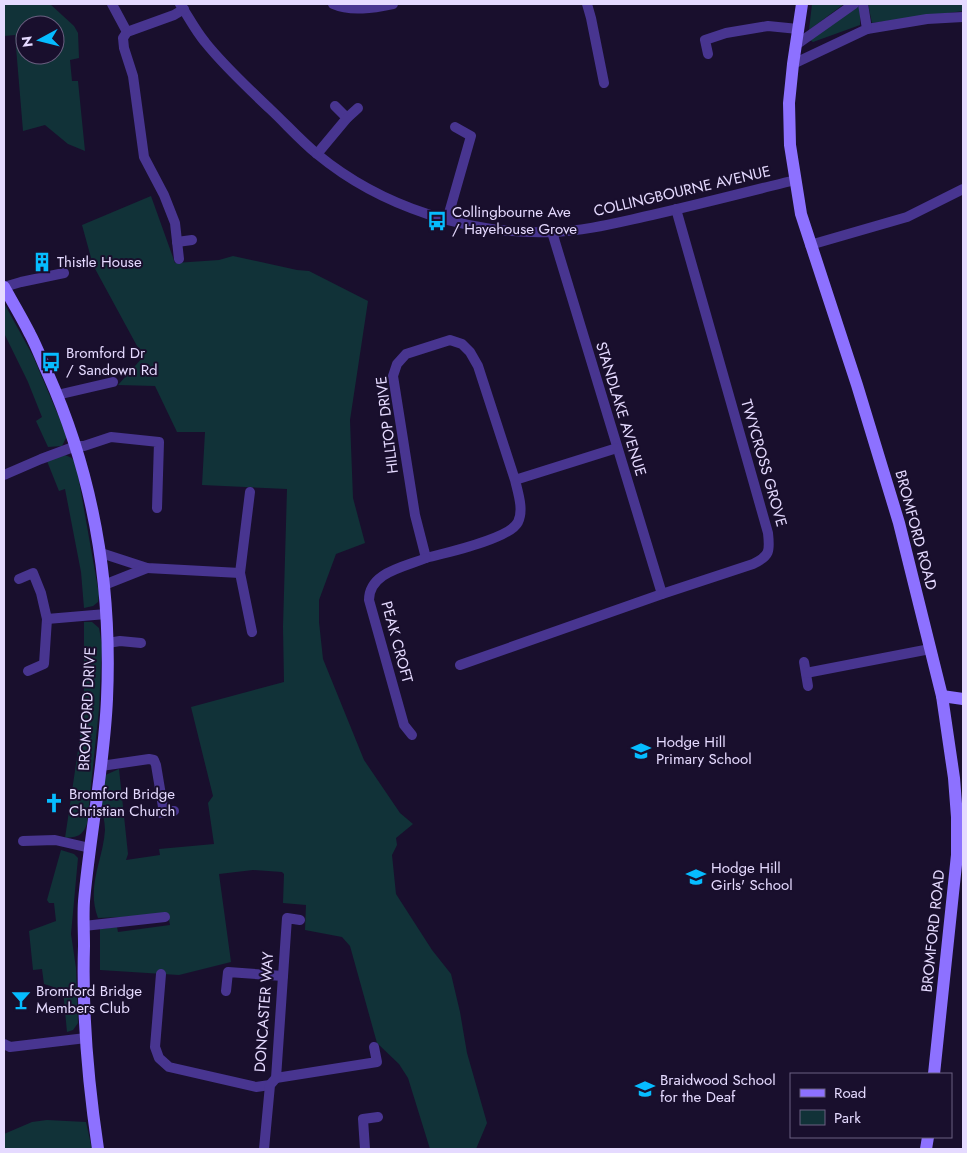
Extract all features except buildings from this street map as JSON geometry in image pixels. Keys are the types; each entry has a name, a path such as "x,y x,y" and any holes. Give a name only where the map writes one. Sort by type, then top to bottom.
{"street":[{"path":"112,4 126,32"},
{"path":"333,4 349,8 364,8 393,4"},
{"path":"587,4 604,83"},
{"name":"BROMFORD ROAD","path":"802,4 792,64 789,103 790,137 801,214 857,385 899,523 942,696 954,778 960,855 934,1073"},
{"path":"796,45 854,4"},
{"path":"863,4 867,29"},
{"path":"179,259 171,214 164,195 144,156 133,76 124,48 123,38 126,32 174,14 182,6"},
{"name":"COLLINGBOURNE AVENUE","path":"182,6 204,41 236,77 316,154 353,180 381,195 413,209 447,220 500,229 552,232 580,230 609,225 795,180"},
{"path":"792,64 867,29 926,19 963,17"},
{"path":"708,54 704,40 726,33 768,26 798,30"},
{"path":"335,106 347,118"},
{"path":"316,154 358,108"},
{"path":"447,220 471,136 455,127"},
{"path":"810,245 907,217 963,189"},
{"name":"TWYCROSS GROVE","path":"460,665 753,564 764,558 769,550 768,533 676,209"},
{"name":"STANDLAKE AVENUE","path":"552,232 662,594"},
{"path":"177,242 192,240"},
{"path":"4,287 64,273"},
{"name":"BROMFORD DRIVE","path":"4,287 31,334 58,395 76,446 91,499 101,553 108,643 107,699 101,766 84,904 83,967 86,1038 92,1108 98,1149"},
{"name":"HILLTOP DRIVE","path":"450,340 462,344 470,352 478,366 515,480 520,506 519,521 513,530 493,539 426,558 415,515 393,376 397,364 406,354 450,340"},
{"path":"58,395 113,382"},
{"path":"4,475 76,446 84,446 111,437 158,442 158,508"},
{"path":"515,480 617,448"},
{"path":"250,492 240,574 252,632"},
{"path":"101,553 147,568 240,574"},
{"name":"PEAK CROFT","path":"412,735 404,725 369,600 369,594 374,583 383,575 426,558"},
{"path":"104,585 147,568"},
{"path":"19,579 33,573 41,593 46,619 44,664 28,671"},
{"path":"46,619 106,614"},
{"path":"108,643 120,641 142,642"},
{"path":"806,674 930,649"},
{"path":"804,662 808,686"},
{"path":"942,696 963,698"},
{"path":"101,766 149,759 154,760 165,812"},
{"path":"23,841 55,840 90,848"},
{"path":"84,926 165,917"},
{"name":"DONCASTER WAY","path":"264,1149 273,1081 286,918 300,920"},
{"path":"226,992 228,972 282,976"},
{"path":"161,974 156,1046 159,1058 169,1067 256,1087 273,1081 377,1062 374,1047"},
{"path":"4,1044 10,1047 86,1038"},
{"path":"365,1149 363,1119 378,1117"}],"green space":[{"path":"4,4 50,4 62,15 15,15 15,35 4,36"},
{"path":"812,4 844,4 809,30"},
{"path":"868,4 963,4 963,11 872,23"},
{"path":"860,5 860,25 813,42 810,40"},
{"path":"65,18 78,33 79,58 70,60 72,81 78,81 85,151 68,144 45,125 23,131 18,65 65,65"},
{"path":"151,196 175,263 219,260 233,256 309,271 368,301 350,420 353,498 365,543 336,554 319,600 323,659 364,760 400,813 413,824 396,838 397,845 392,855 396,894 432,950 451,974 467,1053 487,1123 476,1149 430,1149 408,1078 399,1064 377,1043 350,946 342,937 305,930 306,905 283,903 284,874 282,872 253,870 219,874 231,962 179,975 100,970 100,929 117,927 118,932 170,925 168,915 98,918 95,906 94,884 105,830 102,804 103,776 119,769 128,854 126,860 160,855 159,849 214,844 208,803 213,796 191,707 284,682 283,627 287,489 202,485 205,432 177,432 155,386 118,385 143,357 93,265 82,225"},
{"path":"4,303 33,356 67,436 62,446 48,447 36,421 42,417 28,382 4,333"},
{"path":"65,455 72,458 76,464 99,594 98,602 93,606 84,608 81,572 65,489 59,491 47,461"},
{"path":"84,622 92,622 99,628 102,645 99,709 87,824 79,835 65,838 84,710"},
{"path":"61,850 74,854 78,858 71,934 76,968 78,1023 73,1030 67,1032 63,990 44,984 42,969 33,970 29,931 56,921 54,903 49,903 47,900"},
{"path":"47,1120 86,1122 92,1149 4,1149 4,1134 32,1122"}],"place":[{"name":"Collingbourne Ave / Hayehouse Grove","path":"437,221"},
{"name":"Thistle House","path":"42,262"},
{"name":"Bromford Dr / Sandown Rd","path":"51,362"},
{"name":"Hodge Hill Primary School","path":"641,751"},
{"name":"Bromford Bridge Christian Church","path":"54,803"},
{"name":"Hodge Hill Girls' School","path":"696,877"},
{"name":"Bromford Bridge Members Club","path":"21,1000"},
{"name":"Braidwood School for the Deaf","path":"645,1089"}]}
